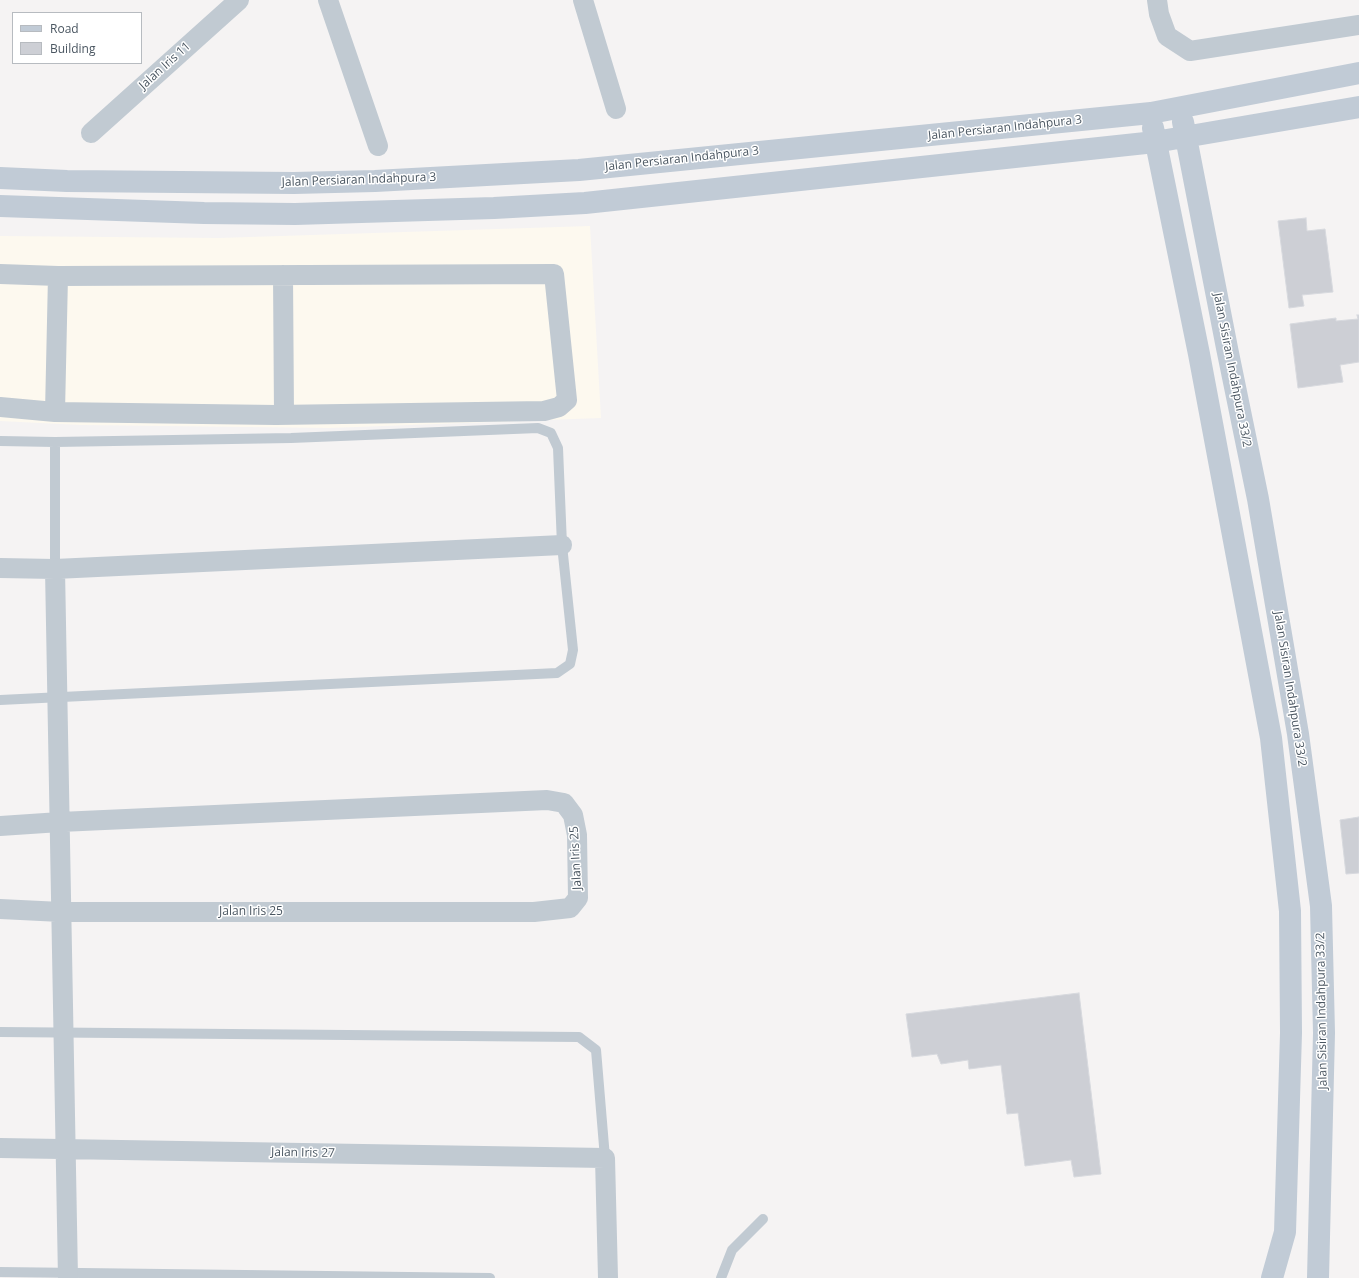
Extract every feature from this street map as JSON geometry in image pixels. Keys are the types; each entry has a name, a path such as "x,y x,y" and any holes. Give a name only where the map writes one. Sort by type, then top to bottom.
{"main road":[{"name":"Jalan Persiaran Indahpura 3","path":"0,178 67,181 294,183 376,181 579,170 1151,113 1359,73"},
{"path":"0,206 295,214 494,208 585,203 1155,142 1359,107"},
{"name":"Jalan Sisiran Indahpura 33/2","path":"1181,108 1185,136 1225,340 1258,499 1298,734 1321,906 1324,1033 1318,1278"},
{"path":"1151,113 1155,142 1199,354 1271,738 1290,911 1291,1033 1285,1232 1272,1278"}],"street":[{"name":"Jalan Iris 11","path":"91,133 239,0"},
{"path":"328,0 378,146"},
{"path":"583,0 616,110"},
{"path":"1157,0 1159,14 1167,36 1190,50 1359,24"},
{"path":"0,274 58,276 554,274 567,400 558,407 544,411 284,415 56,412 0,407"},
{"path":"283,275 284,415"},
{"path":"56,412 58,276"},
{"path":"0,568 55,569 562,545"},
{"path":"55,569 68,1276"},
{"name":"Jalan Iris 25","path":"0,826 547,800 564,804 573,815 577,835 578,884 578,898 570,908 534,912 61,912 0,909"},
{"name":"Jalan Iris 27","path":"0,1148 606,1158"},
{"path":"606,1158 608,1278"}],"lane":[{"path":"0,441 55,442 291,438 538,428 551,433 558,448 562,545 573,650 570,664 557,673 0,700"},
{"path":"55,442 55,569"},
{"path":"0,1032 579,1037 596,1050 606,1158"},
{"path":"721,1278 732,1250 763,1219"},
{"path":"0,1272 68,1276 490,1278"}],"shaded area":[{"path":"590,226 601,418 329,428 81,425 0,421 0,236 219,238"}],"building":[{"path":"1306,218 1307,231 1325,229 1333,292 1302,295 1304,306 1289,308 1278,221"},
{"path":"1357,315 1359,315 1359,362 1340,365 1343,382 1298,388 1290,324 1336,318 1336,321 1358,319"},
{"path":"1359,817 1359,873 1346,874 1340,820"},
{"path":"1079,993 1101,1174 1074,1177 1071,1160 1025,1166 1018,1113 1007,1114 1001,1065 969,1069 968,1060 941,1064 937,1054 912,1057 906,1014"}]}
